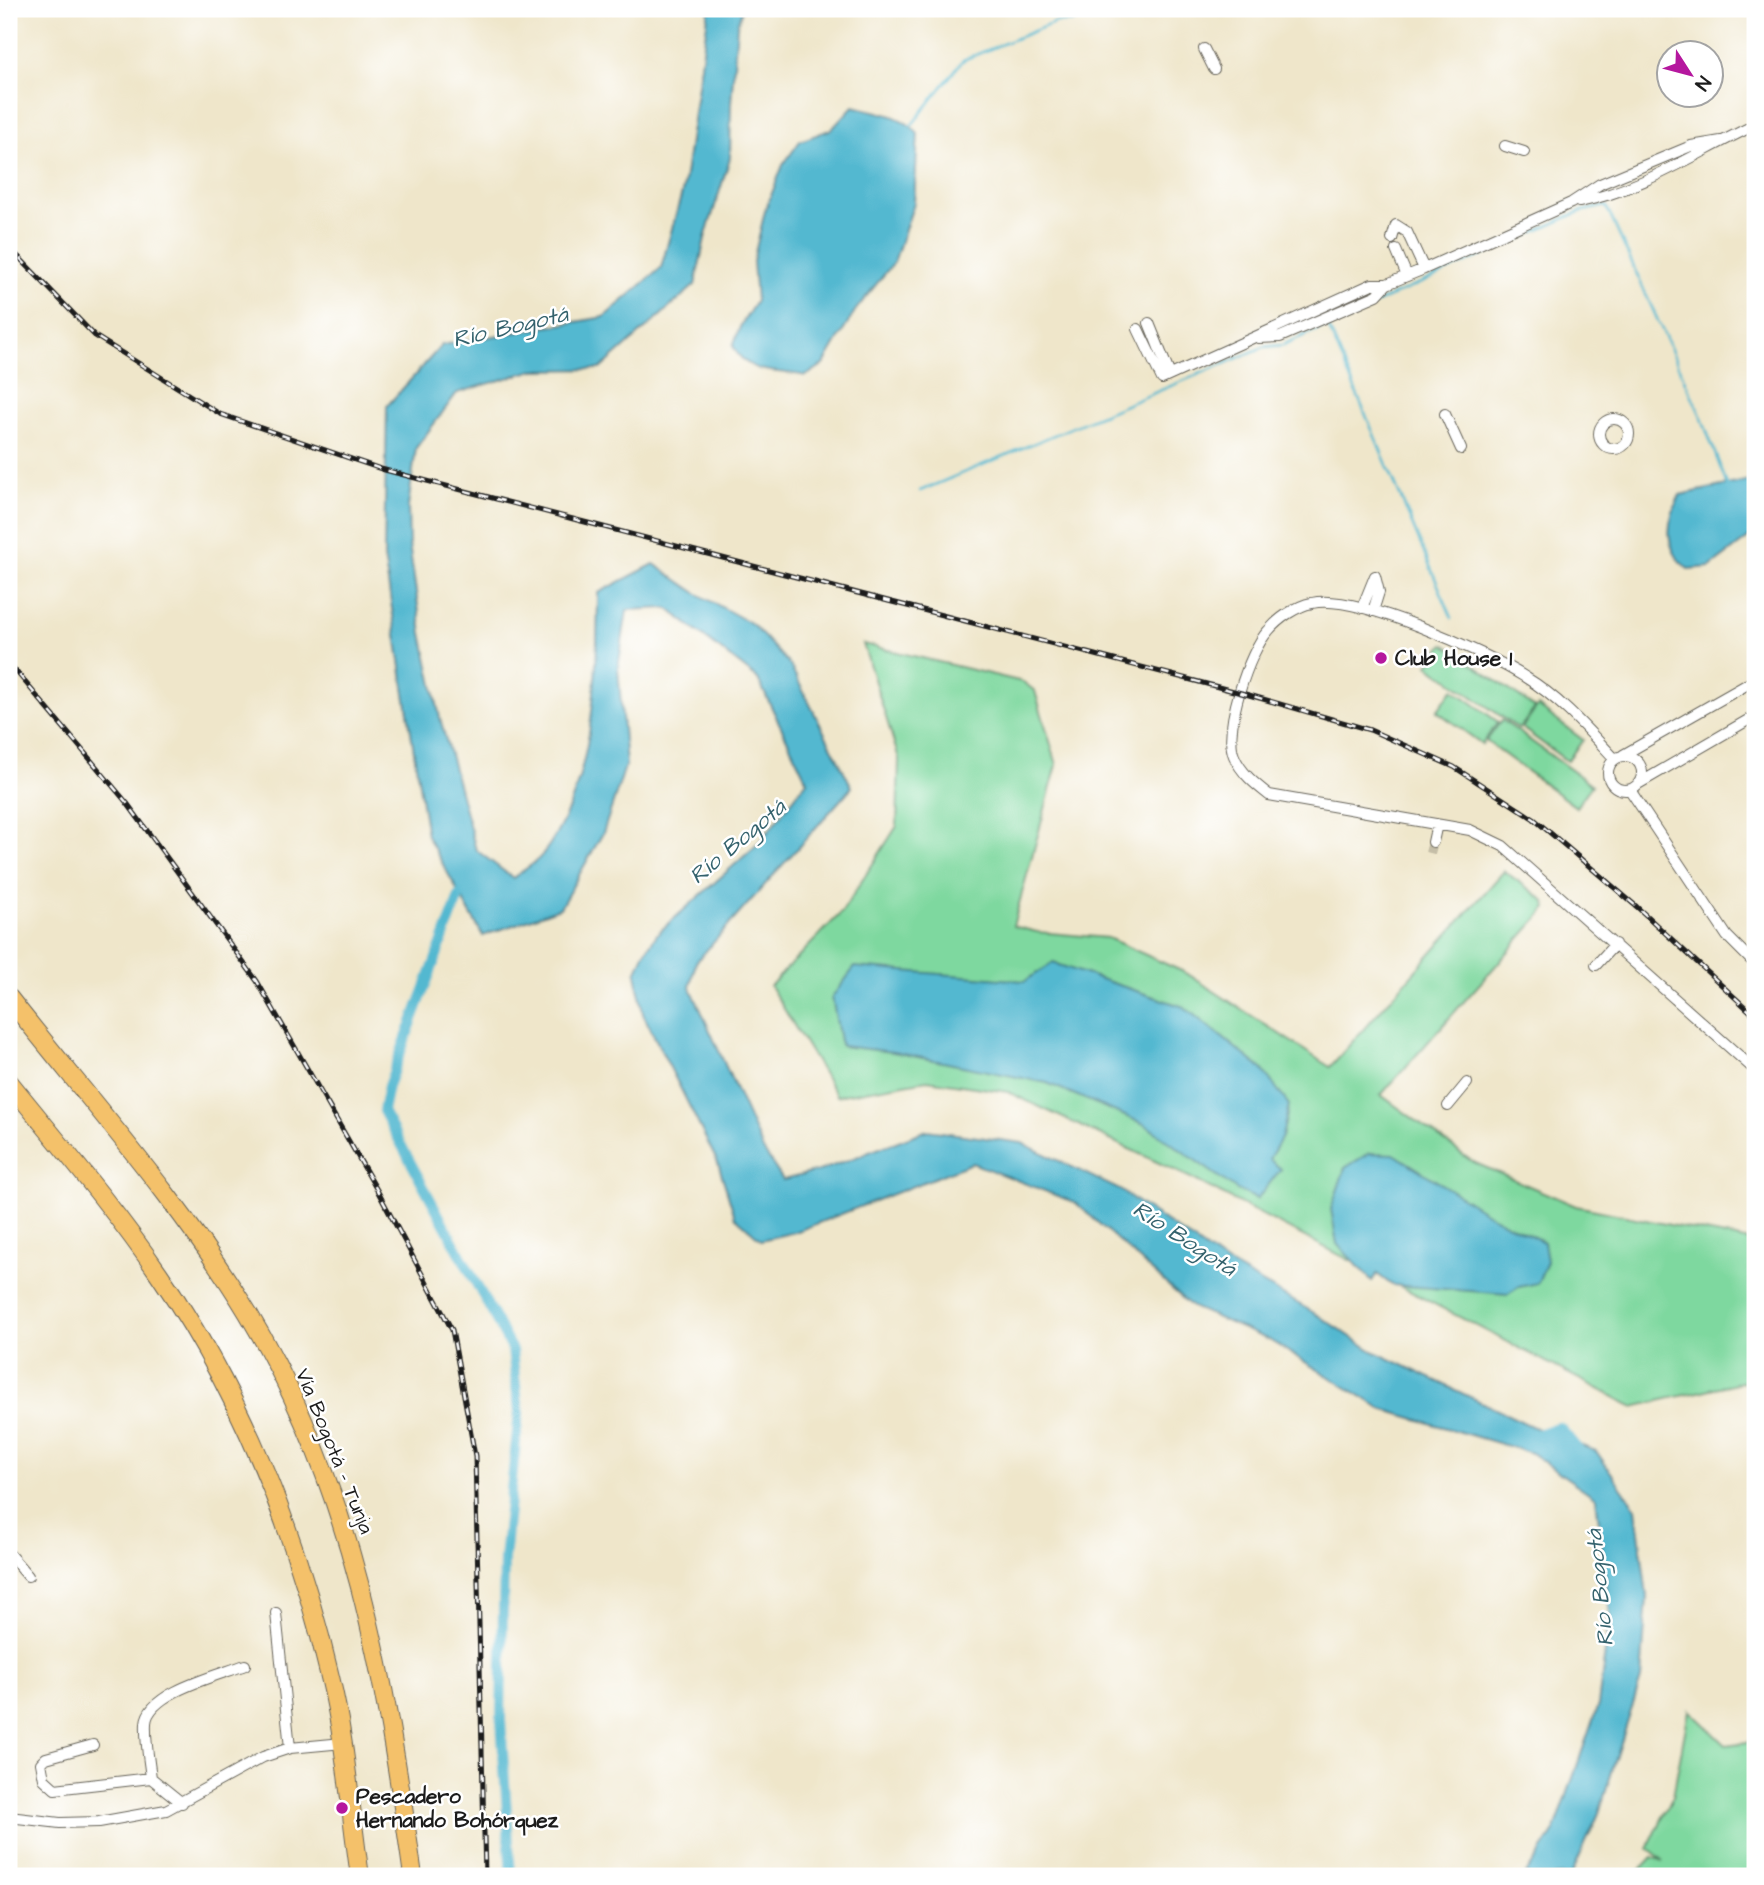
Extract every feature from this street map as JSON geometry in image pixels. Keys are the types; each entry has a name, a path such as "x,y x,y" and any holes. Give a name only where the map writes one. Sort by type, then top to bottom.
{"highway":[{"name":"Vía Bogotá - Tunja","path":"9,998 194,1233 249,1315 289,1390 340,1518 368,1610 381,1671 413,1876"},
{"path":"9,1082 121,1222 159,1275 230,1395 274,1494 297,1560 331,1678 343,1743 360,1876"}],"street":[{"path":"1204,49 1214,69"},
{"path":"1166,377 1258,338 1280,337 1377,295 1387,284 1571,203 1604,197 1695,158 1721,141 1755,125"},
{"path":"1505,146 1524,152"},
{"path":"1392,239 1396,225 1407,232 1424,269"},
{"path":"1396,250 1407,276"},
{"path":"1149,323 1166,377"},
{"path":"1138,330 1166,377"},
{"path":"1445,414 1461,449"},
{"path":"1634,787 1641,778 1640,766 1619,757 1526,677 1451,640 1338,601 1311,603 1285,615 1267,631 1254,651 1233,719 1233,755 1249,780 1269,795 1470,831 1503,846 1755,1070"},
{"path":"1755,693 1755,680 1619,757 1608,768 1609,780 1617,789 1634,787 1755,716"},
{"path":"1634,787 1727,936 1755,964"},
{"path":"1433,842 1437,824"},
{"path":"1595,965 1615,944"},
{"path":"1448,1106 1467,1083"},
{"path":"9,1554 28,1576"},
{"path":"276,1613 290,1748"},
{"path":"150,1778 146,1722 155,1704 168,1695 245,1665"},
{"path":"9,1818 60,1823 99,1822 166,1810 262,1757 290,1748 343,1743"},
{"path":"93,1745 46,1758 41,1763 44,1779 55,1789 150,1778 182,1803"}],"green space":[{"path":"863,644 1023,682 1035,691 1057,765 1013,926 1037,932 1108,938 1186,973 1330,1067 1504,871 1544,900 1547,908 1381,1095 1473,1162 1576,1206 1755,1242 1755,1384 1741,1382 1633,1407 1191,1178 1008,1092 927,1080 837,1096 770,986 842,912 897,826 899,759"},
{"path":"1444,644 1535,708 1519,729 1428,665"},
{"path":"1453,689 1498,722 1482,744 1437,711"},
{"path":"1538,706 1583,740 1567,761 1522,728"},
{"path":"1502,720 1592,785 1576,807 1486,741"},
{"path":"1689,1710 1726,1745 1755,1741 1755,1876 1634,1876 1652,1857 1664,1861 1648,1848 1673,1796"}],"water":[{"path":"709,9 742,9 737,26 730,158 705,238 695,285 600,369 534,370 457,393 416,448 408,507 409,544 422,633 440,718 476,850 513,878 542,855 560,828 573,797 590,730 598,593 654,564 698,594 752,624 790,665 852,787 696,962 690,986 763,1150 783,1180 822,1170 927,1130 1022,1143 1120,1190 1220,1259 1311,1311 1373,1351 1544,1432 1596,1451 1636,1508 1647,1597 1641,1679 1599,1813 1571,1876 1525,1876 1555,1830 1598,1705 1610,1614 1596,1498 1531,1453 1382,1409 1269,1340 1192,1307 1076,1203 972,1163 795,1232 761,1240 735,1217 718,1163 643,1014 636,973 645,952 658,933 759,843 807,781 758,679 667,608 627,610 618,668 626,764 603,833 560,908 483,936 427,836 384,557 387,406 442,345 604,317 661,268 683,189"},
{"path":"853,106 897,118 918,134 914,203 894,262 855,311 824,364 806,376 755,367 739,356 733,346 740,327 756,301 753,261 765,211 783,165 800,141 832,129"},
{"path":"1755,479 1755,533 1710,567 1688,569 1674,552 1669,534 1672,515 1680,495"},
{"path":"1053,963 1184,1007 1262,1069 1289,1105 1282,1137 1269,1159 1281,1169 1257,1199 1237,1190 1144,1124 1047,1083 893,1052 841,1046 832,997 855,967 1025,981"},
{"path":"1369,1153 1394,1154 1495,1218 1544,1242 1547,1262 1538,1283 1519,1287 1508,1294 1392,1285 1377,1274 1372,1281 1337,1244 1331,1209 1345,1168"}],"waterway":[{"path":"911,126 963,60 1056,22 1071,22 1104,9"},
{"path":"920,491 1264,347 1283,345 1579,212 1606,206 1701,416 1727,485"},
{"path":"1328,326 1452,618"},
{"path":"460,894 388,1086 383,1111 512,1350 519,1412 504,1559 501,1720 511,1876"},
{"name":"Río Bogotá","path":"1527,1442 1558,1431 1579,1457"}],"tunnel":[{"path":"1430,853 1433,842"}],"railway":[{"path":"9,247 95,336 220,414 381,469 1249,695 1370,730 1454,767 1534,819 1637,907 1755,1016"},
{"path":"9,663 127,803 257,981 377,1190 452,1330 475,1456 485,1876"}],"place":[{"name":"Club House 1","path":"1381,658"},
{"name":"Pescadero Hernando Bohórquez","path":"342,1808"}]}
